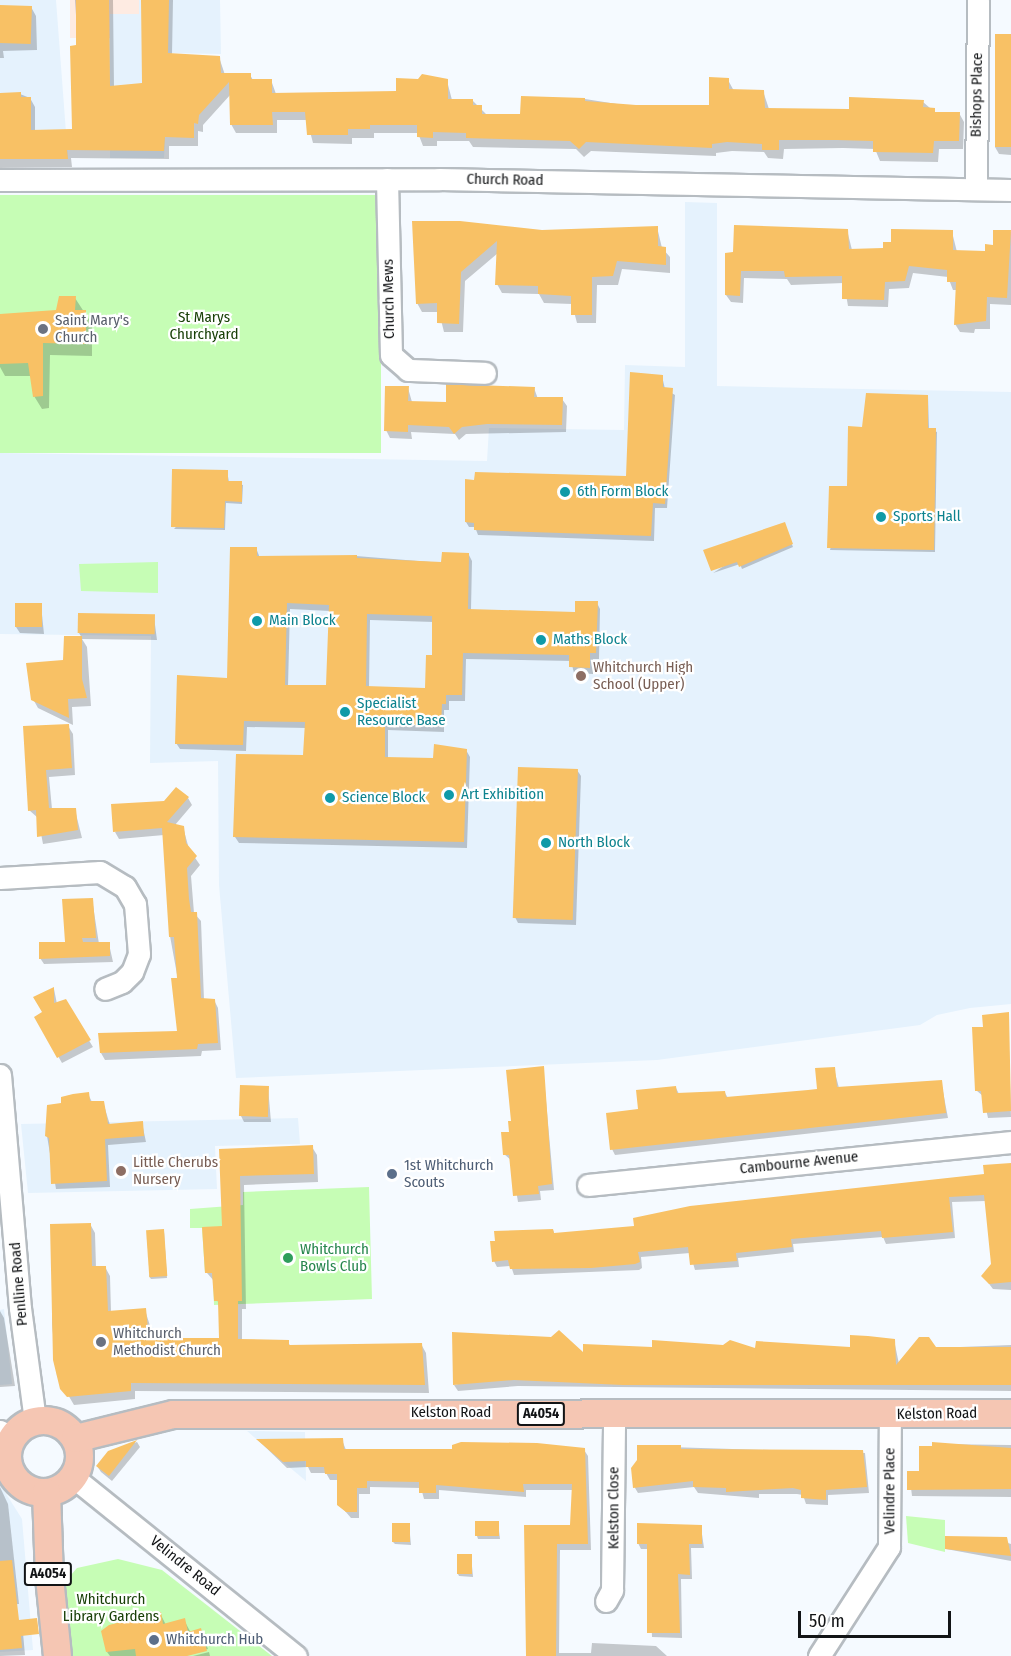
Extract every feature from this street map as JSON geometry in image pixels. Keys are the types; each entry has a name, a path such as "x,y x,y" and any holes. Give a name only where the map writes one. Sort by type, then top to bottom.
{"main road":[{"name":"Kelston Road","path":"75,1438 173,1414 1011,1413"},
{"path":"35,1420 56,1422 75,1438 79,1461 73,1477 58,1489 46,1492 34,1491 14,1479 6,1457 6,1434 35,1420"},
{"name":"A4054","path":"46,1492 57,1656"}],"street":[{"name":"Bishops Place","path":"976,189 978,0"},
{"name":"Church Road","path":"0,180 387,179 1011,190"},
{"name":"Church Mews","path":"387,179 391,355 408,370 485,373"},
{"path":"0,878 100,872 125,886 135,903 139,954 132,972 122,982 105,989"},
{"name":"Penlline Road","path":"0,1075 20,1308 35,1420"},
{"name":"Cambourne Avenue","path":"588,1185 1011,1142"},
{"name":"Kelston Close","path":"606,1601 612,1590 614,1414"},
{"name":"Velindre Place","path":"819,1656 889,1547 890,1414"},
{"name":"Velindre Road","path":"73,1477 296,1656"}],"shaded area":[{"path":"0,0 56,0 68,159 0,159"},
{"path":"70,0 139,0 139,14 110,14 110,38 70,38"},
{"path":"139,0 220,0 221,54 169,53 164,158 110,158 110,14 139,14"},
{"name":"Whitchurch High School (Upper)","path":"685,202 717,203 717,386 1011,392 1011,1004 970,1008 937,1015 920,1025 657,1060 236,1078 219,885 218,761 150,763 151,636 0,634 0,453 487,461 489,428 624,430 625,365 685,367"},
{"path":"298,1118 300,1144 215,1146 217,1189 28,1193 21,1124"},
{"path":"4,1309 12,1384 0,1385 0,1310"},
{"path":"247,1431 305,1432 306,1481 282,1461"},
{"path":"0,1484 22,1519 33,1650 0,1652"}],"green space":[{"name":"St Marys Churchyard","path":"0,195 381,195 381,453 0,453"},
{"path":"158,562 158,593 81,591 79,564"},
{"name":"Whitchurch Bowls Club","path":"369,1187 372,1299 214,1305 213,1273 205,1273 202,1228 190,1228 190,1209 243,1205 243,1192"},
{"path":"906,1516 945,1520 945,1552 908,1543"},
{"name":"Whitchurch Library Gardens","path":"118,1559 162,1570 272,1656 68,1656 61,1597 64,1583 77,1568"}],"building":[{"path":"76,0 109,0 110,86 142,83 141,0 169,0 168,53 220,56 221,73 251,73 251,79 272,79 272,93 396,91 396,78 418,79 422,74 448,79 448,99 473,99 473,105 482,105 482,114 520,114 521,96 585,98 585,101 636,105 709,105 709,77 729,78 729,89 764,90 765,108 849,109 849,97 924,100 923,107 935,108 935,112 960,112 959,141 934,141 933,153 873,152 873,141 837,140 779,140 779,150 762,150 762,144 727,142 712,144 712,148 586,142 579,149 570,141 466,138 466,133 433,132 433,138 417,137 417,125 370,125 370,129 348,129 348,135 307,135 305,112 272,112 273,125 230,125 229,82 199,115 198,124 194,123 194,138 165,137 164,151 67,150 68,159 0,159 0,93 21,92 21,97 31,97 31,130 72,129 70,46 76,45"},
{"path":"0,5 32,6 31,44 0,43"},
{"path":"995,34 1011,34 1011,147 995,147"},
{"path":"412,221 460,221 542,230 658,226 658,246 666,247 666,265 617,261 613,276 592,277 592,315 571,315 571,296 538,294 538,286 495,285 497,241 461,272 459,324 437,323 437,303 416,304"},
{"path":"734,225 848,229 849,249 883,248 883,242 891,242 891,229 953,230 953,250 985,251 985,244 993,245 993,230 1011,230 1007,298 987,297 986,321 954,325 956,282 947,282 947,270 909,266 905,281 885,282 884,300 842,299 842,276 785,277 784,271 741,271 740,296 725,295 725,253 733,252"},
{"name":"Saint Mary's Church","path":"59,296 76,296 75,310 86,310 86,344 43,343 43,396 33,397 28,363 0,364 0,314 56,310"},
{"name":"6th Form Block","path":"630,372 663,375 663,387 673,388 665,504 653,503 651,536 474,530 474,523 465,522 465,479 474,480 475,472 626,476"},
{"path":"446,384 535,387 534,397 563,397 562,425 487,424 462,427 454,434 449,427 408,425 408,432 384,431 385,386 409,386 408,401 446,402"},
{"name":"Sports Hall","path":"866,393 928,395 928,428 936,428 934,550 827,548 829,486 847,486 848,426 862,427"},
{"path":"172,469 228,470 228,481 242,481 242,502 225,501 224,528 171,527"},
{"path":"785,522 793,544 739,567 737,562 711,571 703,550"},
{"path":"230,547 257,547 257,556 357,555 357,558 441,562 442,552 469,553 468,609 575,612 575,601 598,601 596,653 590,653 590,668 569,667 569,655 463,653 462,695 446,695 446,704 442,704 441,726 385,724 385,757 433,758 434,744 467,749 464,842 233,837 236,754 303,755 305,722 244,721 243,745 175,744 177,675 227,678","holes":["287,603 329,605 326,685 285,685","367,614 432,616 432,655 426,655 425,688 366,686"]},
{"path":"15,603 42,603 42,627 15,627"},
{"path":"78,613 155,614 155,634 78,633"},
{"path":"64,636 82,636 82,679 87,698 68,699 69,718 31,700 26,663 63,660"},
{"path":"69,724 72,768 46,770 49,808 76,808 78,830 37,837 36,810 28,811 23,726"},
{"name":"North Block","path":"518,767 578,769 573,920 513,918"},
{"path":"176,787 189,797 167,822 184,826 186,843 197,856 187,868 189,899 191,912 197,912 201,998 215,999 218,1043 198,1044 197,1049 100,1053 98,1033 177,1031 171,978 177,978 174,937 169,937 162,828 113,832 111,804 164,801"},
{"path":"93,898 96,938 82,938 83,942 110,942 110,956 39,959 39,942 65,942 62,899"},
{"path":"54,987 54,1003 66,999 91,1040 57,1058 34,1017 42,1012 33,997"},
{"path":"1009,1012 1011,1111 983,1113 981,1091 975,1091 972,1027 983,1027 982,1015"},
{"path":"544,1066 552,1184 538,1186 539,1194 513,1196 509,1155 503,1155 501,1132 509,1132 508,1121 511,1121 506,1070"},
{"path":"835,1067 837,1087 942,1080 946,1113 610,1150 606,1113 638,1109 636,1090 676,1086 677,1093 725,1091 726,1097 817,1089 815,1068"},
{"path":"240,1085 269,1086 268,1117 239,1116"},
{"path":"89,1092 90,1101 104,1101 108,1124 143,1121 144,1136 105,1139 107,1181 51,1184 49,1138 45,1136 47,1105 61,1103 61,1097"},
{"path":"313,1145 314,1174 240,1176 242,1301 238,1301 238,1339 289,1340 289,1345 422,1343 425,1385 131,1383 131,1391 67,1397 60,1389 53,1360 50,1224 91,1223 92,1266 106,1266 108,1311 146,1308 148,1330 180,1331 180,1338 219,1338 218,1301 214,1301 212,1273 205,1273 202,1227 222,1226 219,1149"},
{"path":"1011,1163 1011,1282 989,1284 981,1276 991,1264 984,1195 949,1197 953,1232 882,1238 881,1231 791,1239 792,1247 736,1253 737,1261 690,1265 688,1247 638,1252 640,1262 635,1264 591,1268 510,1269 508,1260 492,1262 490,1241 495,1241 494,1231 553,1229 554,1233 634,1226 633,1218 690,1206 984,1174 983,1165"},
{"path":"164,1229 167,1276 149,1277 146,1230"},
{"path":"559,1330 583,1352 583,1344 652,1347 652,1340 723,1345 730,1340 755,1348 756,1341 850,1347 850,1335 868,1336 895,1339 896,1365 919,1337 929,1337 936,1347 1011,1347 1011,1385 623,1385 514,1380 453,1385 452,1332 551,1337"},
{"path":"343,1438 344,1449 452,1449 452,1445 461,1442 537,1443 585,1448 588,1544 557,1544 556,1656 526,1656 524,1525 570,1525 572,1484 523,1484 524,1492 436,1485 436,1493 419,1493 419,1482 367,1481 367,1488 357,1488 357,1512 346,1512 337,1505 337,1474 325,1474 324,1467 306,1467 306,1461 283,1462 256,1439"},
{"path":"137,1440 109,1476 96,1466 108,1451"},
{"path":"932,1442 1011,1448 1011,1489 907,1490 907,1471 919,1471 919,1446 932,1446"},
{"path":"637,1445 681,1445 681,1449 863,1450 867,1487 826,1490 826,1500 801,1498 801,1490 793,1488 726,1492 726,1488 693,1487 693,1481 633,1488 631,1468 637,1460"},
{"path":"475,1521 499,1521 499,1536 475,1536"},
{"path":"392,1523 410,1523 410,1542 392,1542"},
{"path":"637,1523 702,1525 702,1544 689,1544 690,1575 678,1574 680,1633 647,1633 647,1544 637,1544"},
{"path":"945,1536 1007,1537 1011,1556 945,1549"},
{"path":"457,1554 472,1554 472,1574 457,1574"},
{"path":"12,1560 19,1620 37,1618 39,1634 21,1636 22,1648 0,1650 0,1561"},
{"name":"Whitchurch Hub","path":"161,1612 163,1624 185,1618 188,1632 201,1628 207,1651 187,1656 136,1656 135,1649 106,1652 101,1631 109,1625"}],"place":[{"name":"Saint Mary's Church","path":"43,329"},
{"name":"6th Form Block","path":"565,492"},
{"name":"Sports Hall","path":"881,517"},
{"name":"Main Block","path":"257,621"},
{"name":"Maths Block","path":"541,640"},
{"name":"Whitchurch High School (Upper)","path":"581,676"},
{"name":"Specialist Resource Base","path":"345,712"},
{"name":"Art Exhibition","path":"449,795"},
{"name":"Science Block","path":"330,798"},
{"name":"North Block","path":"546,843"},
{"name":"Little Cherubs Nursery","path":"121,1171"},
{"name":"1st Whitchurch Scouts","path":"392,1174"},
{"name":"Whitchurch Bowls Club","path":"288,1258"},
{"name":"Whitchurch Methodist Church","path":"101,1342"},
{"name":"Whitchurch Hub","path":"154,1640"}]}
